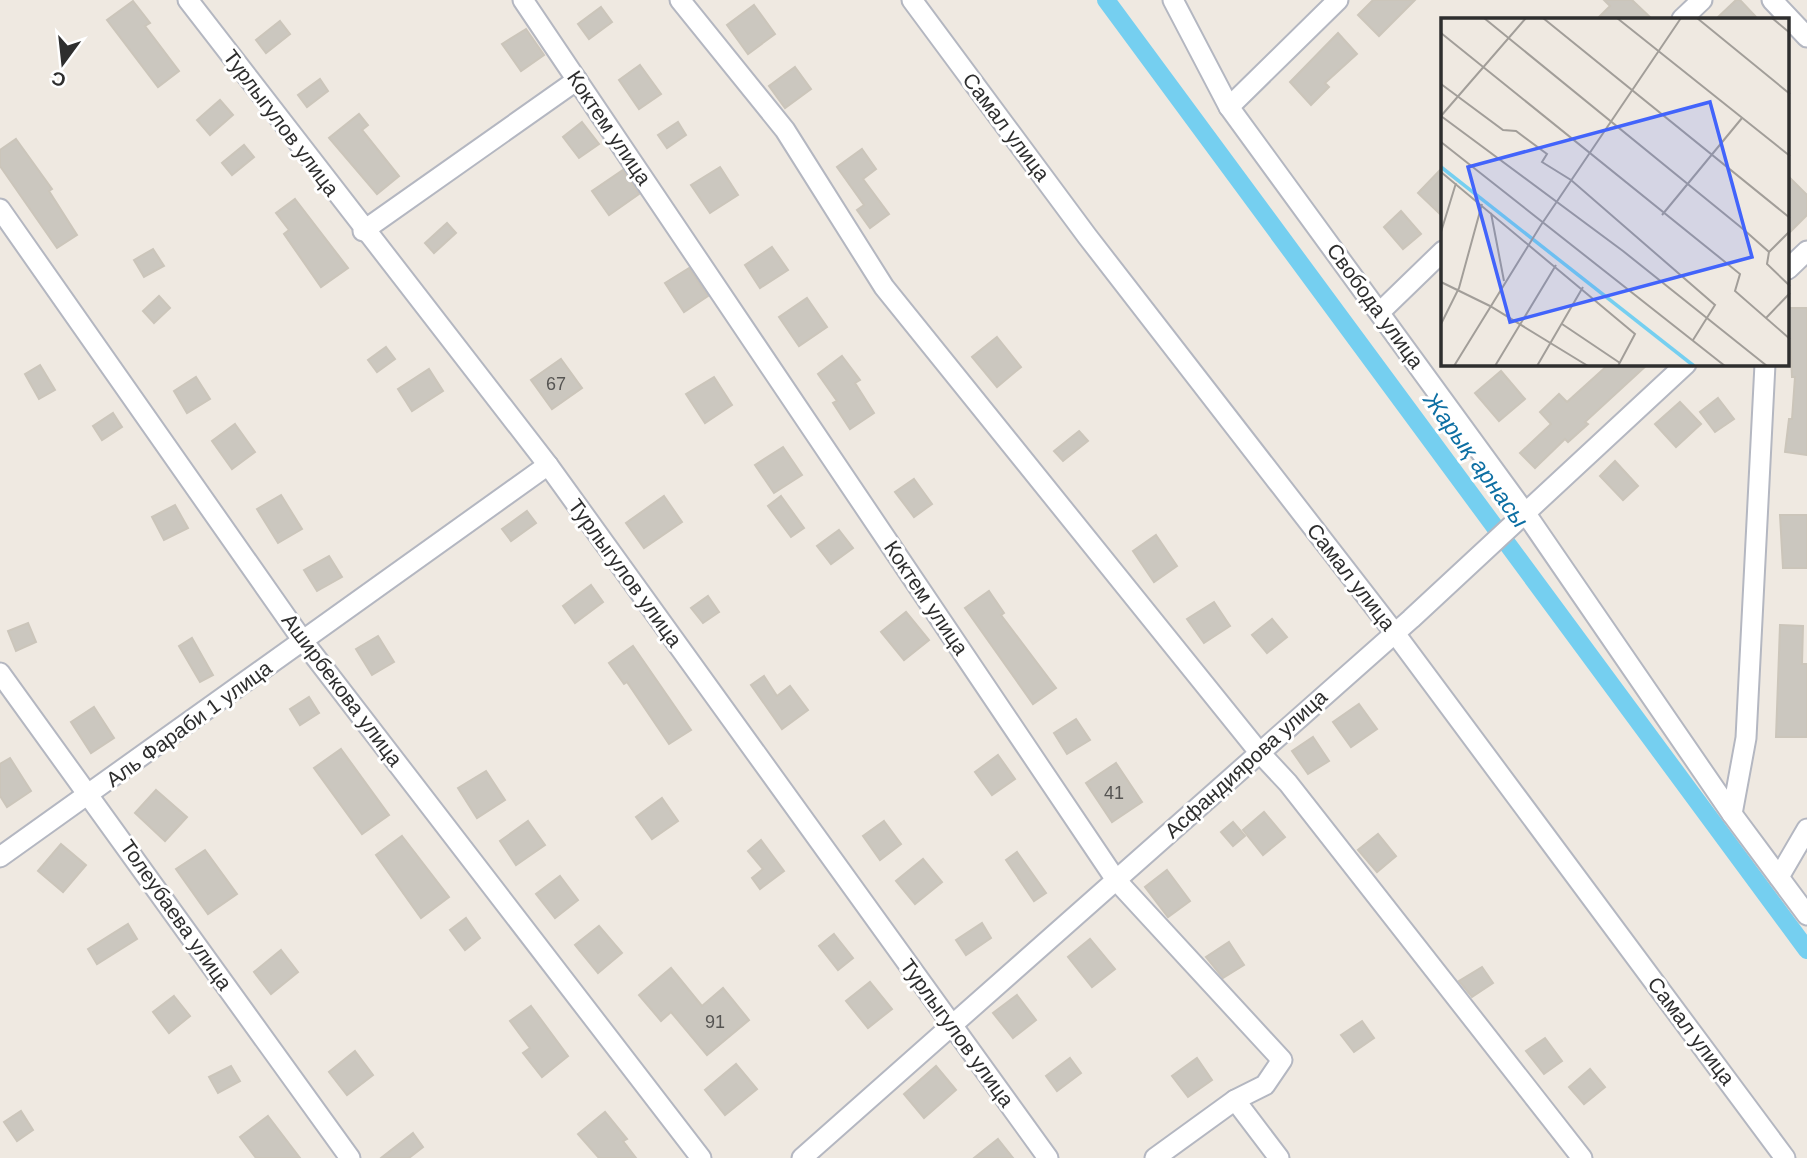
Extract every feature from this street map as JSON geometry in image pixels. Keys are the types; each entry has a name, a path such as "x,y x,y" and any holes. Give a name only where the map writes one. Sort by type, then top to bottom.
{"street":[{"name":"Турлыгулов улица","path":"188,0 363,231 548,465 1048,1158"},
{"name":"Коктем улица","path":"523,0 1116,880 1282,1060 1265,1085 1235,1100"},
{"path":"680,0 785,130 884,287 1259,752 1288,783 1582,1158"},
{"name":"Самал улица","path":"912,0 1087,236 1394,632 1785,1158"},
{"name":"Свобода улица","path":"1173,0 1229,107 1526,513 1732,814 1807,915"},
{"path":"1229,107 1338,0"},
{"path":"1683,18 1702,0"},
{"path":"1772,0 1789,18"},
{"path":"1790,19 1807,37"},
{"path":"363,231 577,80"},
{"name":"Аширбекова улица","path":"0,209 303,642 701,1158"},
{"path":"1790,267 1807,251"},
{"path":"1380,312 1441,253"},
{"name":"Асфандиярова улица","path":"802,1158 1411,619 1684,366"},
{"path":"1732,814 1746,738 1765,366"},
{"name":"Аль Фараби 1 улица","path":"0,857 91,795 548,465"},
{"name":"Толеубаева улица","path":"0,673 91,795 350,1158"},
{"path":"1779,877 1807,829"},
{"path":"1156,1158 1235,1100 1279,1158"}],"building":[{"path":"1373,0 1415,0 1379,36 1358,15"},
{"path":"1604,0 1632,0 1651,18 1598,18 1610,6"},
{"path":"1736,0 1740,0 1757,18 1717,18"},
{"path":"133,1 150,23 145,26 179,71 158,87 107,20"},
{"path":"754,5 775,34 748,54 727,25"},
{"path":"601,7 612,22 589,39 578,24"},
{"path":"280,21 290,34 266,53 256,40"},
{"path":"526,29 544,55 521,71 502,44"},
{"path":"1338,33 1357,54 1325,83 1329,87 1311,105 1290,82"},
{"path":"640,65 661,94 639,109 619,80"},
{"path":"795,67 811,89 785,108 769,86"},
{"path":"320,79 328,91 307,107 298,95"},
{"path":"220,100 233,115 210,135 197,120"},
{"path":"359,114 368,125 362,130 399,176 377,194 329,138"},
{"path":"582,122 599,144 579,158 563,137"},
{"path":"678,122 686,135 667,148 658,135"},
{"path":"16,139 52,189 49,191 77,235 57,248 0,166 0,150"},
{"path":"244,145 254,157 232,175 222,163"},
{"path":"862,149 876,169 863,179 889,214 870,228 857,210 864,205 837,167"},
{"path":"720,167 738,195 710,213 691,185"},
{"path":"1441,169 1441,215 1418,193"},
{"path":"623,170 639,194 609,215 592,191"},
{"path":"1790,178 1807,195 1807,215 1790,232"},
{"path":"295,199 348,268 321,287 284,234 289,230 276,213"},
{"path":"1401,211 1421,234 1403,249 1384,227"},
{"path":"447,223 456,233 434,253 425,243"},
{"path":"772,247 788,270 760,288 745,265"},
{"path":"153,249 164,266 144,277 134,260"},
{"path":"689,268 708,296 684,312 665,283"},
{"path":"159,296 170,308 154,323 143,311"},
{"path":"807,298 827,327 799,346 779,317"},
{"path":"1790,308 1807,308 1807,455 1785,452 1789,419 1792,419 1795,377 1792,377"},
{"path":"997,337 1021,367 997,387 972,357"},
{"path":"386,347 395,359 377,372 368,360"},
{"path":"842,356 860,380 855,383 874,413 850,429 833,403 837,401 818,374"},
{"path":"561,359 582,388 552,409 531,380"},
{"path":"40,365 55,390 39,399 25,374"},
{"path":"1607,366 1646,366 1585,422 1588,424 1568,442 1565,439 1535,468 1520,453 1551,424 1540,412 1559,394 1567,402"},
{"path":"429,369 443,391 412,411 398,389"},
{"path":"1501,371 1525,399 1499,421 1475,393"},
{"path":"196,377 210,399 187,413 174,391"},
{"path":"714,377 732,405 705,423 686,394"},
{"path":"1718,398 1734,419 1715,432 1700,412"},
{"path":"1680,402 1701,424 1676,447 1655,424"},
{"path":"113,413 122,427 102,440 93,426"},
{"path":"235,424 255,452 232,469 212,441"},
{"path":"1079,431 1088,441 1063,461 1054,451"},
{"path":"783,447 802,475 774,493 755,465"},
{"path":"1615,461 1638,486 1623,500 1600,476"},
{"path":"914,479 932,504 914,517 895,492"},
{"path":"281,495 302,529 278,543 257,509"},
{"path":"664,496 682,522 644,548 626,523"},
{"path":"781,496 804,528 791,537 768,506"},
{"path":"175,505 188,528 164,540 152,517"},
{"path":"527,511 536,523 511,541 502,529"},
{"path":"1780,515 1807,515 1807,568 1783,568"},
{"path":"839,530 853,548 831,564 817,546"},
{"path":"1156,535 1177,566 1154,582 1133,551"},
{"path":"329,556 342,577 317,591 304,570"},
{"path":"591,585 603,602 575,623 563,606"},
{"path":"989,591 1004,613 1001,615 1056,688 1033,704 965,608"},
{"path":"708,596 719,612 703,623 691,608"},
{"path":"1214,602 1230,626 1204,643 1187,619"},
{"path":"906,612 929,640 904,660 881,632"},
{"path":"1272,619 1287,637 1267,653 1252,635"},
{"path":"28,623 36,642 16,651 8,631"},
{"path":"1780,625 1803,626 1802,664 1807,664 1807,737 1776,737"},
{"path":"378,636 394,662 372,675 356,649"},
{"path":"192,638 213,675 200,682 179,646"},
{"path":"633,646 691,730 669,744 627,682 624,684 609,663"},
{"path":"764,676 777,696 790,686 808,710 782,729 751,685"},
{"path":"309,697 319,713 300,725 290,709"},
{"path":"1359,704 1377,729 1351,747 1333,722"},
{"path":"94,707 114,738 91,753 71,722"},
{"path":"1076,719 1090,740 1067,754 1054,733"},
{"path":"1313,737 1329,761 1308,774 1292,751"},
{"path":"341,749 389,815 362,834 314,768"},
{"path":"998,755 1015,779 992,795 975,772"},
{"path":"10,758 31,791 7,807 0,796 0,764"},
{"path":"1116,763 1142,802 1112,822 1086,783"},
{"path":"486,771 505,800 477,818 458,788"},
{"path":"156,790 187,817 165,841 135,813"},
{"path":"662,798 678,821 652,839 636,817"},
{"path":"1264,812 1285,837 1263,855 1243,830"},
{"path":"528,821 545,845 516,865 500,841"},
{"path":"884,821 901,844 880,860 863,836"},
{"path":"1233,822 1245,836 1233,846 1221,832"},
{"path":"1378,834 1396,856 1377,872 1358,850"},
{"path":"402,836 449,897 421,918 376,855"},
{"path":"761,840 784,871 760,889 752,878 763,869 748,851"},
{"path":"61,844 86,865 63,892 38,871"},
{"path":"205,850 237,894 208,914 176,869"},
{"path":"1017,852 1046,893 1034,901 1006,860"},
{"path":"923,859 942,882 915,904 896,881"},
{"path":"1167,870 1190,901 1168,917 1145,887"},
{"path":"560,876 578,900 555,918 536,894"},
{"path":"466,918 480,938 465,950 450,930"},
{"path":"982,923 991,938 966,955 956,940"},
{"path":"128,924 137,939 97,964 88,949"},
{"path":"599,926 622,953 598,973 575,945"},
{"path":"834,934 853,958 838,970 819,946"},
{"path":"1090,939 1115,969 1092,987 1068,957"},
{"path":"1229,942 1244,965 1223,978 1206,957"},
{"path":"281,950 298,972 271,994 254,972"},
{"path":"1482,967 1493,983 1472,997 1459,981"},
{"path":"671,968 702,1006 723,988 749,1020 707,1055 671,1012 661,1021 639,995"},
{"path":"870,982 892,1009 868,1028 846,1001"},
{"path":"1017,995 1036,1020 1013,1038 993,1013"},
{"path":"174,996 190,1016 169,1033 153,1012"},
{"path":"531,1006 568,1056 542,1077 523,1053 530,1048 510,1021"},
{"path":"1362,1021 1374,1038 1354,1052 1341,1035"},
{"path":"1545,1038 1562,1061 1544,1074 1526,1051"},
{"path":"355,1051 373,1075 347,1095 329,1072"},
{"path":"1070,1058 1081,1073 1057,1091 1046,1076"},
{"path":"1197,1058 1212,1080 1188,1097 1172,1076"},
{"path":"736,1064 757,1089 725,1115 705,1090"},
{"path":"231,1066 240,1081 218,1093 209,1077"},
{"path":"936,1066 956,1090 924,1118 904,1094"},
{"path":"1590,1069 1605,1087 1584,1104 1569,1087"},
{"path":"21,1111 33,1130 17,1141 4,1122"},
{"path":"605,1112 627,1139 623,1141 636,1158 599,1158 578,1134"},
{"path":"268,1116 300,1158 256,1158 240,1137"},
{"path":"413,1133 423,1147 409,1158 381,1158"},
{"path":"998,1139 1013,1158 974,1158"}],"waterway":[{"name":"Жарық арнасы","path":"1106,0 1807,950"}]}
